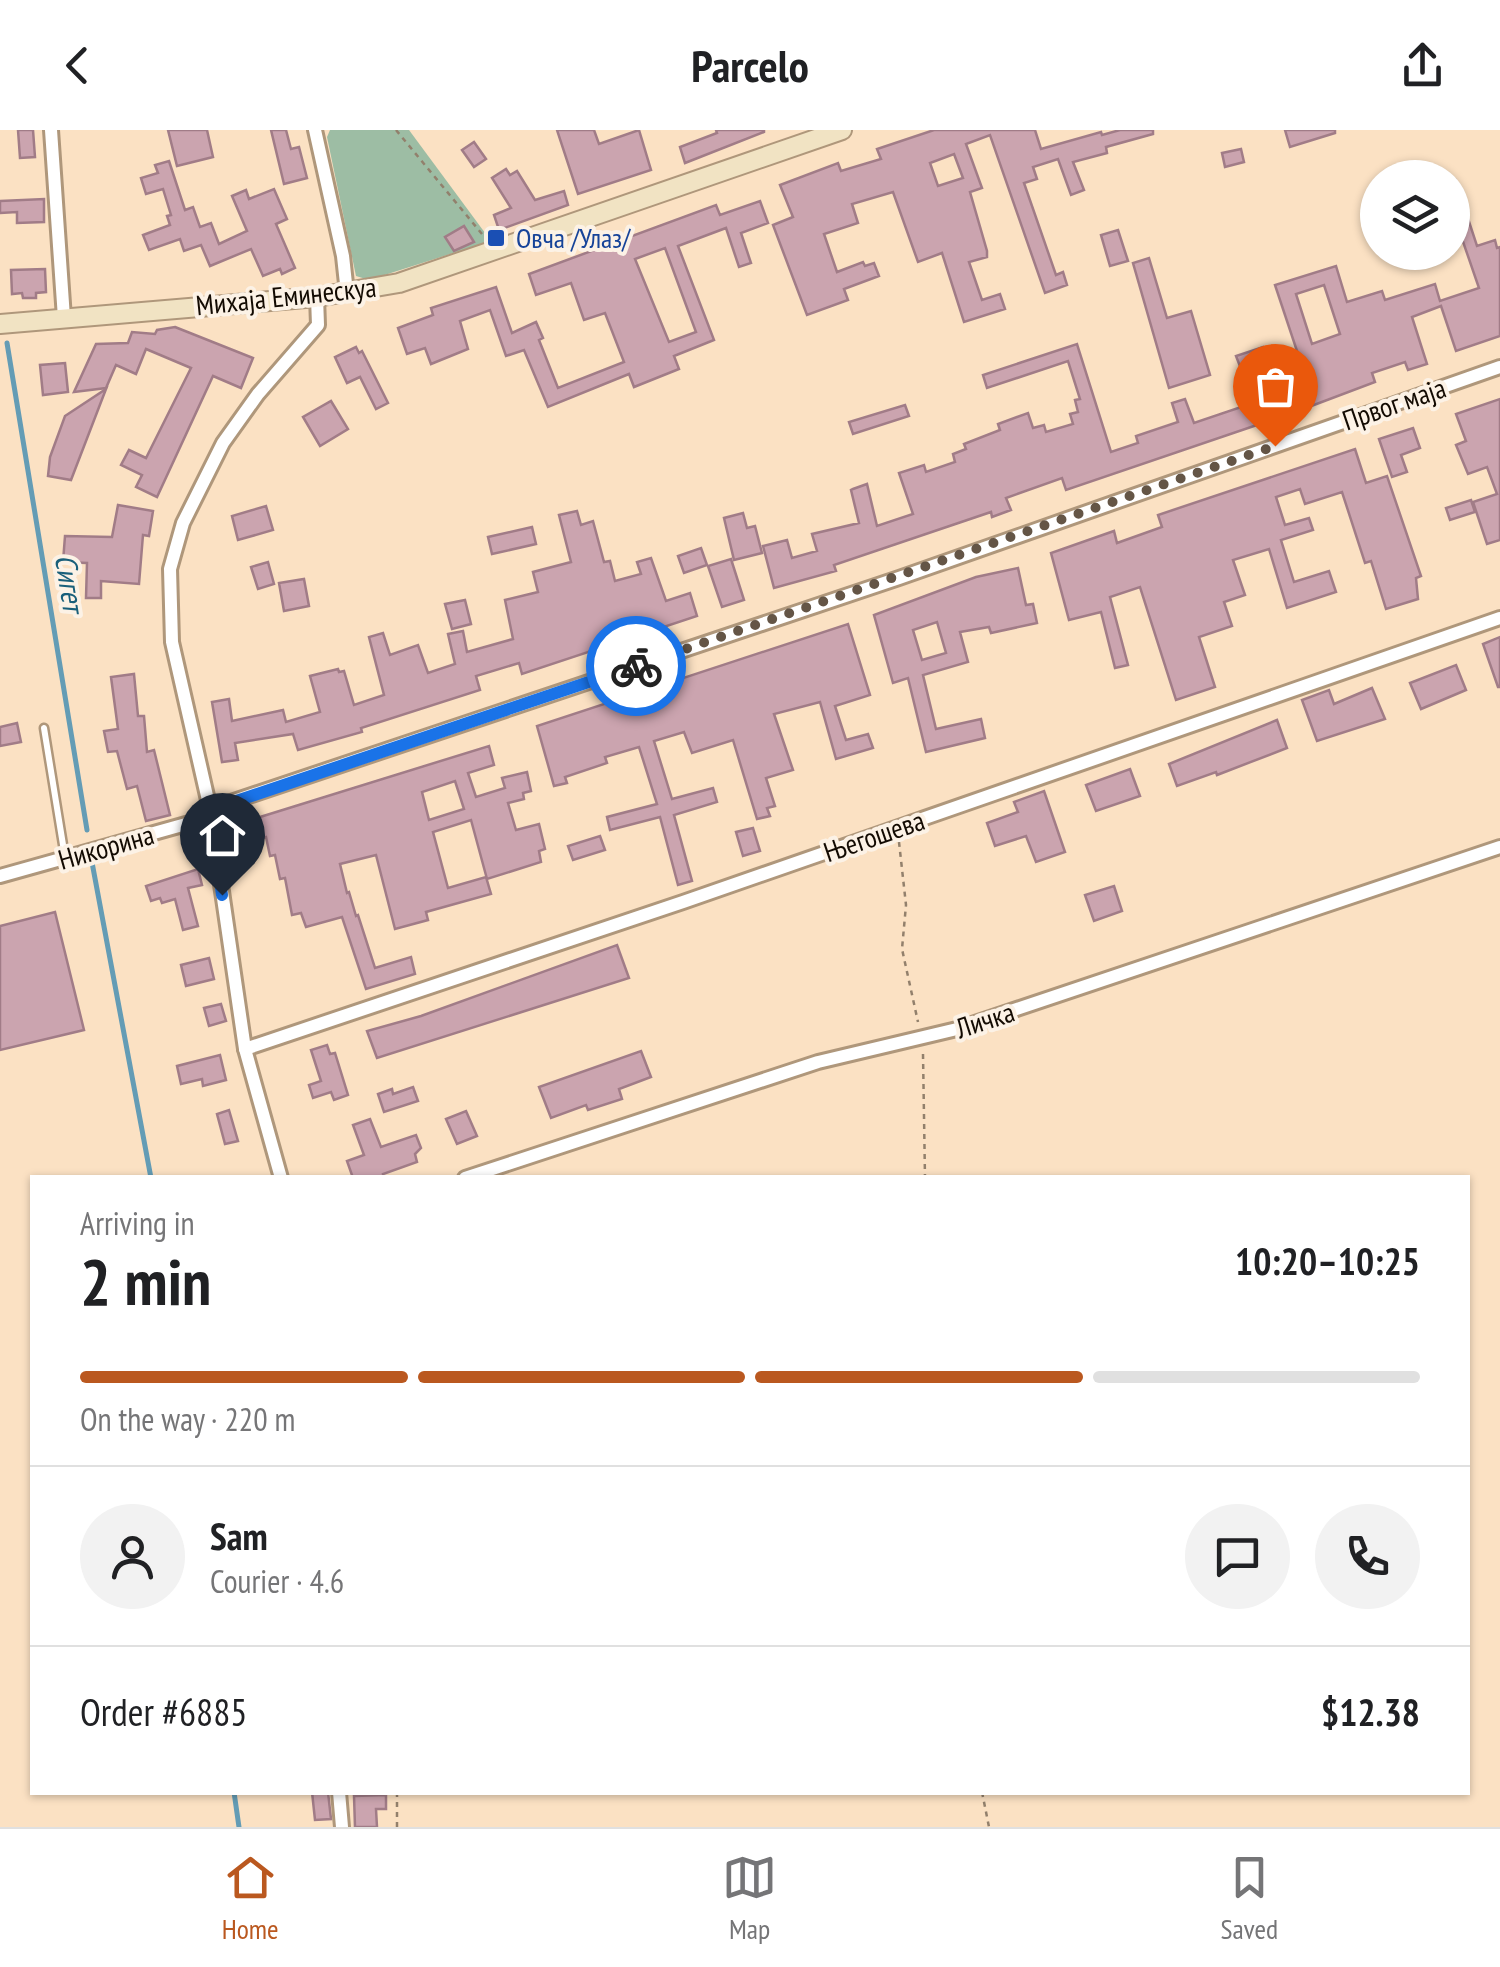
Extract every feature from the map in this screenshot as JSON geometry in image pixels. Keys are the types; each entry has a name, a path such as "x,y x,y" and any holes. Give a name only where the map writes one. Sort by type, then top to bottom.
{"street":[{"path":"51,130 64,318"},
{"path":"315,130 344,256 346,293"},
{"name":"Михаја Еминескуа","path":"0,324 318,297 399,282 842,130"},
{"path":"280,1175 246,1049 210,814 172,642 170,582 173,550 223,443 258,394 318,325 318,297"},
{"name":"Првог маја","path":"210,814 1500,367"},
{"name":"Његошева","path":"246,1049 1500,618"},
{"name":"Никорина","path":"0,876 210,814"},
{"name":"Личка","path":"474,1175 818,1062 922,1038 1500,847"},
{"path":"339,1795 342,1827"}],"lane":[{"path":"44,728 66,858"}],"path":[{"path":"396,130 496,251"},
{"path":"898,828 906,905 902,949 925,1069 925,1175"},
{"path":"397,1795 397,1827"},
{"path":"983,1795 989,1827"}],"green space":[{"path":"330,130 409,130 491,241 369,280 356,276 327,137"}],"building":[{"path":"18,130 33,130 35,157 20,158"},
{"path":"168,130 207,130 213,157 177,166"},
{"path":"271,130 286,130 291,149 299,147 307,178 284,184"},
{"path":"557,130 594,130 599,144 639,130 651,170 578,194"},
{"path":"716,130 764,132 685,163 680,147 717,133"},
{"path":"934,130 1035,130 1041,149 1101,132 1102,135 1120,130 1153,130 1153,134 1106,147 1107,153 1073,162 1084,190 1071,195 1058,159 1033,167 1037,179 1024,183 1056,275 1063,272 1067,285 1045,293 990,135 966,144 982,188 970,192 987,251 987,257 969,262 982,300 1000,294 1005,309 964,322 942,253 918,262 893,192 852,204 858,223 824,234 837,272 863,262 865,266 874,263 879,276 844,289 848,300 807,315 773,225 793,217 780,185 838,163 841,171 881,159 877,149","holes":["954,154 963,178 938,186 930,163"]},
{"path":"1285,130 1335,130 1335,133 1290,147"},
{"path":"474,142 486,159 474,167 462,150"},
{"path":"1241,149 1244,162 1225,167 1222,153"},
{"path":"169,161 185,210 193,207 200,227 211,223 219,244 247,231 232,196 246,190 249,199 274,189 287,219 276,224 295,268 263,276 251,249 210,266 201,245 184,251 180,239 149,250 143,235 170,225 167,216 171,215 163,189 146,194 141,178 158,173 155,165"},
{"path":"506,169 510,175 517,171 535,200 564,191 568,205 499,230 494,215 511,208 492,178"},
{"path":"44,199 44,222 17,223 17,212 0,213 0,201"},
{"path":"760,201 768,223 741,233 751,263 739,267 726,228 678,246 714,340 674,356 679,369 634,387 629,374 548,407 524,350 506,356 490,310 460,321 468,349 431,364 425,348 407,354 398,328 433,315 431,308 496,287 512,333 536,322 558,388 624,362 605,313 584,320 571,283 536,295 529,274 716,205 720,215","holes":["665,248 696,332 669,342 635,259"]},
{"path":"1470,225 1477,246 1495,240 1497,248 1500,247 1500,336 1456,351 1441,306 1412,317 1427,364 1408,370 1405,362 1372,373 1375,382 1066,490 1062,478 1006,498 1011,510 992,517 991,512 834,565 836,571 774,588 763,546 787,540 792,558 817,551 812,534 859,523 851,490 867,484 877,526 913,514 899,473 924,465 926,472 955,462 953,454 966,449 964,444 1000,430 998,424 1028,413 1033,428 1044,425 1046,432 1073,424 1070,414 1078,412 1075,400 1080,399 1068,361 987,388 983,375 1077,344 1111,452 1138,443 1136,436 1178,422 1172,403 1185,399 1194,423 1268,398 1257,363 1241,369 1236,356 1263,347 1280,394 1308,384 1275,285 1336,266 1347,302 1382,291 1385,300 1435,284 1440,301 1479,288 1470,262","holes":["1324,285 1340,334 1312,344 1296,294"]},
{"path":"464,226 474,242 454,251 445,237"},
{"path":"1118,230 1128,261 1110,266 1101,235"},
{"path":"1149,258 1167,318 1191,311 1210,375 1169,388 1133,263"},
{"path":"45,269 46,292 36,293 36,298 12,294 11,270"},
{"path":"175,327 253,358 241,388 213,376 157,497 136,487 142,475 121,465 129,450 146,458 191,368 146,349 136,374 116,365 106,388 74,392 96,344 128,343 132,332 155,334 157,330"},
{"path":"356,347 359,353 362,351 388,403 376,409 360,377 347,383 335,357"},
{"path":"65,363 68,392 43,395 40,365"},
{"path":"106,389 71,480 48,476 50,457 65,416"},
{"path":"1500,399 1500,540 1487,544 1473,502 1497,494 1487,467 1468,474 1456,445 1466,441 1456,414"},
{"path":"331,401 348,429 320,446 303,417"},
{"path":"905,405 909,416 853,434 849,422"},
{"path":"1413,428 1420,448 1401,455 1407,472 1392,477 1379,439"},
{"path":"1355,449 1366,483 1387,476 1421,576 1416,578 1418,599 1386,609 1371,561 1365,563 1342,492 1305,504 1300,489 1276,497 1285,525 1309,518 1313,530 1281,540 1294,582 1329,571 1336,592 1287,608 1269,549 1233,560 1245,595 1224,602 1232,626 1199,637 1215,687 1176,700 1140,587 1110,597 1128,665 1115,668 1101,612 1069,620 1051,553 1114,531 1117,543 1162,527 1158,515"},
{"path":"1471,500 1475,512 1450,520 1446,508"},
{"path":"118,505 153,511 149,536 143,535 139,584 101,581 101,598 86,598 87,563 63,562 65,536 112,537"},
{"path":"266,506 273,530 238,540 232,516"},
{"path":"577,511 581,525 593,521 604,562 610,561 615,581 641,574 637,562 651,558 666,601 690,593 697,616 522,674 519,663 476,676 480,690 298,750 293,734 235,743 238,760 222,762 212,702 229,699 232,721 283,710 286,722 320,712 310,676 344,671 354,705 384,695 369,637 383,633 390,655 418,645 428,673 455,664 448,634 463,631 467,652 513,639 505,600 538,592 533,572 571,562 559,515"},
{"path":"743,513 747,528 755,526 762,553 734,560 724,518"},
{"path":"532,527 536,544 492,554 488,537"},
{"path":"701,548 707,565 684,573 678,556"},
{"path":"731,559 744,600 722,607 708,566"},
{"path":"268,562 274,584 258,589 251,567"},
{"path":"1018,568 1026,605 1033,604 1037,623 991,633 989,627 960,632 968,662 923,675 936,729 981,719 985,738 926,752 908,678 893,683 874,615 976,577","holes":["937,622 946,653 922,660 913,630"]},
{"path":"304,579 309,606 284,611 279,583"},
{"path":"465,600 471,624 452,629 445,604"},
{"path":"848,624 870,695 835,706 846,740 868,734 873,748 836,759 820,702 774,714 793,770 766,778 775,806 767,808 770,816 757,819 733,740 692,753 684,732 654,741 672,799 713,788 717,802 674,815 692,881 678,885 660,817 610,830 607,817 657,804 639,747 605,757 607,763 565,777 567,783 554,786 537,726"},
{"path":"1500,637 1500,687 1498,687 1483,644"},
{"path":"1456,665 1466,690 1421,709 1410,683"},
{"path":"134,674 147,752 154,750 170,815 146,821 137,786 127,789 117,751 108,752 104,731 118,729 111,677"},
{"path":"1372,688 1385,719 1317,741 1302,700 1329,690 1334,704"},
{"path":"1277,720 1287,748 1177,786 1169,764"},
{"path":"17,723 21,742 0,746 0,727"},
{"path":"489,746 494,765 468,773 476,797 505,788 502,778 527,772 531,791 523,793 524,799 508,803 516,830 539,824 545,849 539,851 541,862 487,879 471,820 433,832 448,888 486,877 491,894 426,912 428,920 395,929 376,855 340,864 375,968 411,957 415,974 366,989 342,917 306,927 301,913 292,915 285,878 280,879 275,855 270,856 266,837 252,841 247,821","holes":["455,781 464,809 429,820 422,792"]},
{"path":"1130,769 1140,796 1096,811 1086,785"},
{"path":"1044,791 1065,852 1036,862 1026,836 995,846 987,823 1018,812 1014,802"},
{"path":"753,828 760,851 743,856 736,832"},
{"path":"600,836 605,850 573,860 568,846"},
{"path":"198,869 202,885 188,888 198,926 183,930 175,899 151,901 146,886"},
{"path":"1114,886 1122,911 1094,921 1085,895"},
{"path":"55,912 84,1030 0,1050 0,926"},
{"path":"617,945 629,978 377,1058 367,1031 421,1016"},
{"path":"209,958 214,979 186,986 181,965"},
{"path":"221,1004 226,1021 209,1026 204,1008"},
{"path":"327,1045 330,1054 335,1053 348,1095 334,1100 331,1092 313,1098 309,1085 321,1081 311,1050"},
{"path":"641,1051 651,1077 619,1089 622,1099 588,1110 586,1105 551,1118 539,1087"},
{"path":"220,1055 226,1080 203,1086 202,1079 181,1084 177,1066"},
{"path":"413,1087 418,1101 384,1112 378,1094"},
{"path":"229,1110 238,1141 225,1144 217,1114"},
{"path":"466,1111 477,1136 457,1144 446,1119"},
{"path":"370,1119 381,1147 416,1135 421,1148 415,1154 417,1162 383,1175 352,1175 347,1161 364,1155 353,1125"},
{"path":"312,1795 328,1795 331,1819 315,1820"},
{"path":"386,1795 386,1809 376,1809 377,1827 355,1827 354,1796"}],"waterway":[{"name":"Сигет","path":"7,343 87,830"},
{"name":"Сигет","path":"91,857 150,1175"},
{"name":"Сигет","path":"234,1795 239,1827"}],"way so far":[{"path":"636,666 1275,446"}],"place":[{"name":"Овча /Улаз/","path":"496,238"}],"route":[{"path":"222,895 210,810 636,666"}]}
